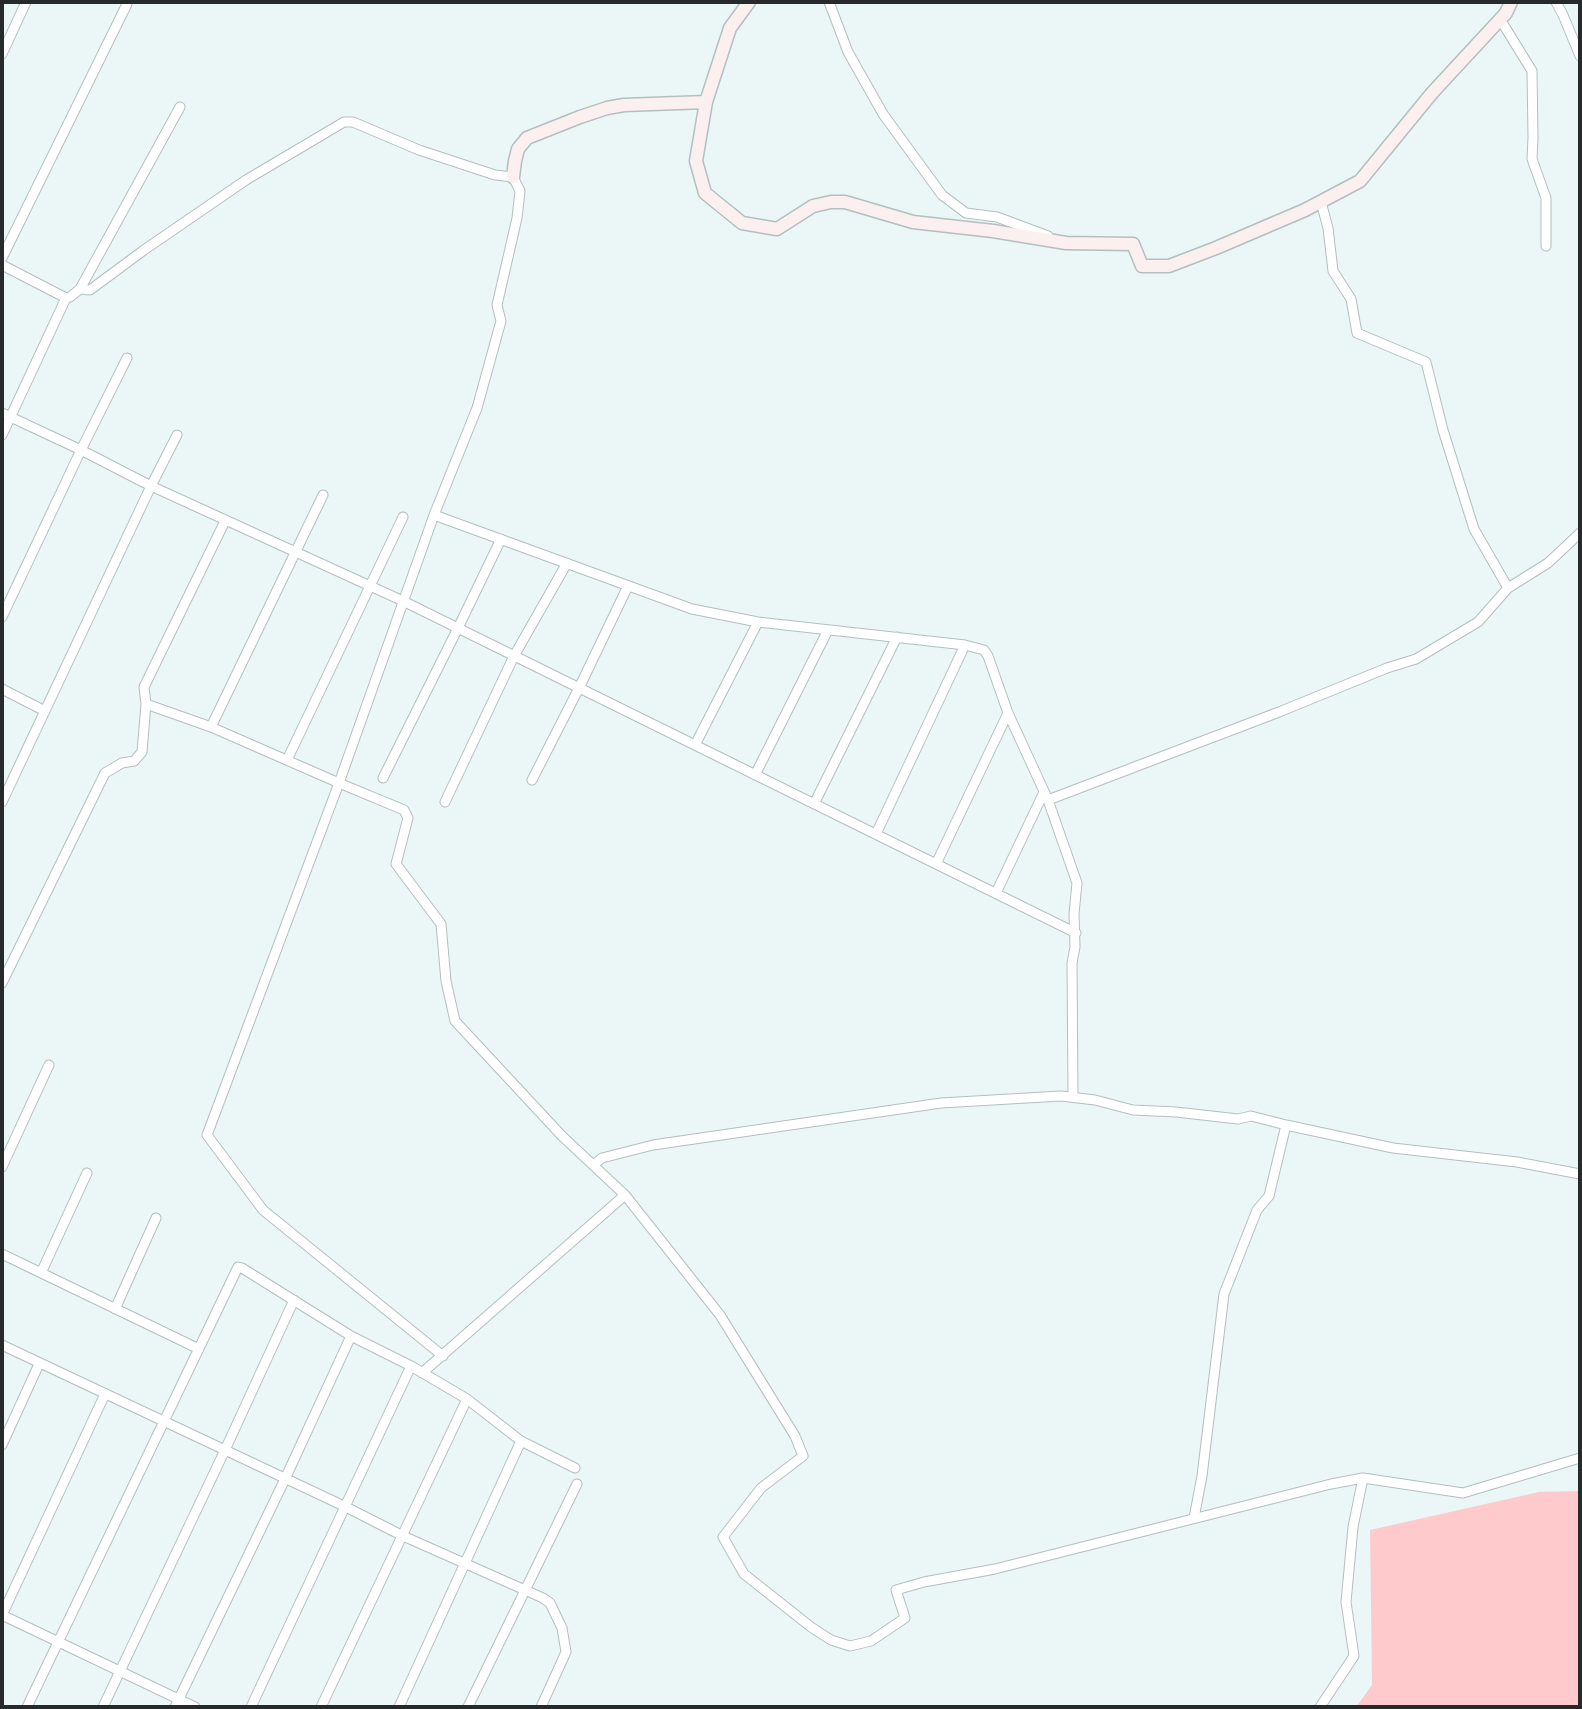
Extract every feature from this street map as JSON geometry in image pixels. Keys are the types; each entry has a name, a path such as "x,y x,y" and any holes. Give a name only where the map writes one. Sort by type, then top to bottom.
{"street":[{"path":"2,54 26,2"},
{"path":"749,2 730,28 706,102 696,161 705,193 742,223 777,229 813,206 845,202 912,222 1066,243 1133,244 1142,266 1169,266 1216,248 1321,202 1360,181 1432,93 1506,13 1511,2"},
{"path":"829,2 848,52 883,114 942,195 965,213 997,218 1066,243"},
{"path":"1556,2 1580,55"},
{"path":"2,258 127,4"},
{"path":"1500,19 1532,71 1532,159 1546,198 1546,246"},
{"path":"443,1356 263,1210 207,1135 339,783 434,515 477,408 501,321 497,305 517,218 520,191 513,177 518,149 527,138 607,108 706,102"},
{"path":"2,435 6,415 66,298 80,289 180,107"},
{"path":"80,289 90,290 246,180 344,122 353,122 419,150 482,171 513,177"},
{"path":"1321,202 1328,228 1333,271 1351,299 1357,333 1426,362 1443,430 1474,529 1508,588"},
{"path":"2,265 66,298"},
{"path":"2,617 80,450 127,358"},
{"path":"6,415 225,521 403,601 1076,933"},
{"path":"2,802 177,435"},
{"path":"211,727 323,495"},
{"path":"434,515 692,609 758,622 965,645 984,650 1008,713 1046,796 1077,883 1074,914 1076,933 1072,962 1073,1097"},
{"path":"287,760 403,517"},
{"path":"2,983 6,963 105,773 122,763 134,761 142,752 146,704 144,687 225,521"},
{"path":"996,893 1046,796 1279,712 1416,659 1478,622 1508,588 1548,563 1580,533"},
{"path":"383,778 501,539"},
{"path":"445,802 514,656 567,563"},
{"path":"532,780 628,586"},
{"path":"695,745 758,622"},
{"path":"755,775 828,630"},
{"path":"814,804 897,637"},
{"path":"876,834 965,645"},
{"path":"2,689 46,710"},
{"path":"146,704 211,727 404,810 408,818 396,864 441,924 446,981 455,1021 562,1136 625,1195 720,1315 795,1436 803,1456 761,1488 723,1537 744,1574 831,1640 850,1646 871,1641 905,1618 896,1590 924,1582 995,1569 1331,1484 1363,1478 1463,1493 1580,1458"},
{"path":"936,864 1008,713"},
{"path":"2,1167 49,1065"},
{"path":"593,1165 602,1158 653,1144 941,1103 1073,1097 1133,1110 1238,1119 1251,1116 1394,1148 1517,1162 1580,1174"},
{"path":"1194,1518 1202,1476 1224,1294 1257,1210 1269,1196 1286,1125"},
{"path":"41,1273 87,1173"},
{"path":"422,1373 625,1195"},
{"path":"115,1309 156,1218"},
{"path":"2,1254 200,1349"},
{"path":"27,1707 238,1267 351,1336 411,1366 467,1399 521,1441 575,1468"},
{"path":"103,1707 294,1300"},
{"path":"177,1703 351,1336"},
{"path":"2,1345 403,1536 543,1598 550,1603 562,1628 566,1651 541,1707"},
{"path":"2,1445 39,1364"},
{"path":"251,1707 411,1366"},
{"path":"105,1394 2,1615 119,1671 177,1703 195,1707"},
{"path":"321,1707 467,1399"},
{"path":"398,1707 521,1441"},
{"path":"1320,1707 1354,1656 1346,1602 1353,1527 1363,1478"},
{"path":"468,1707 577,1484"}],"shaded area":[{"path":"1580,1491 1580,1707 1356,1707 1372,1685 1370,1530 1539,1492"}]}
